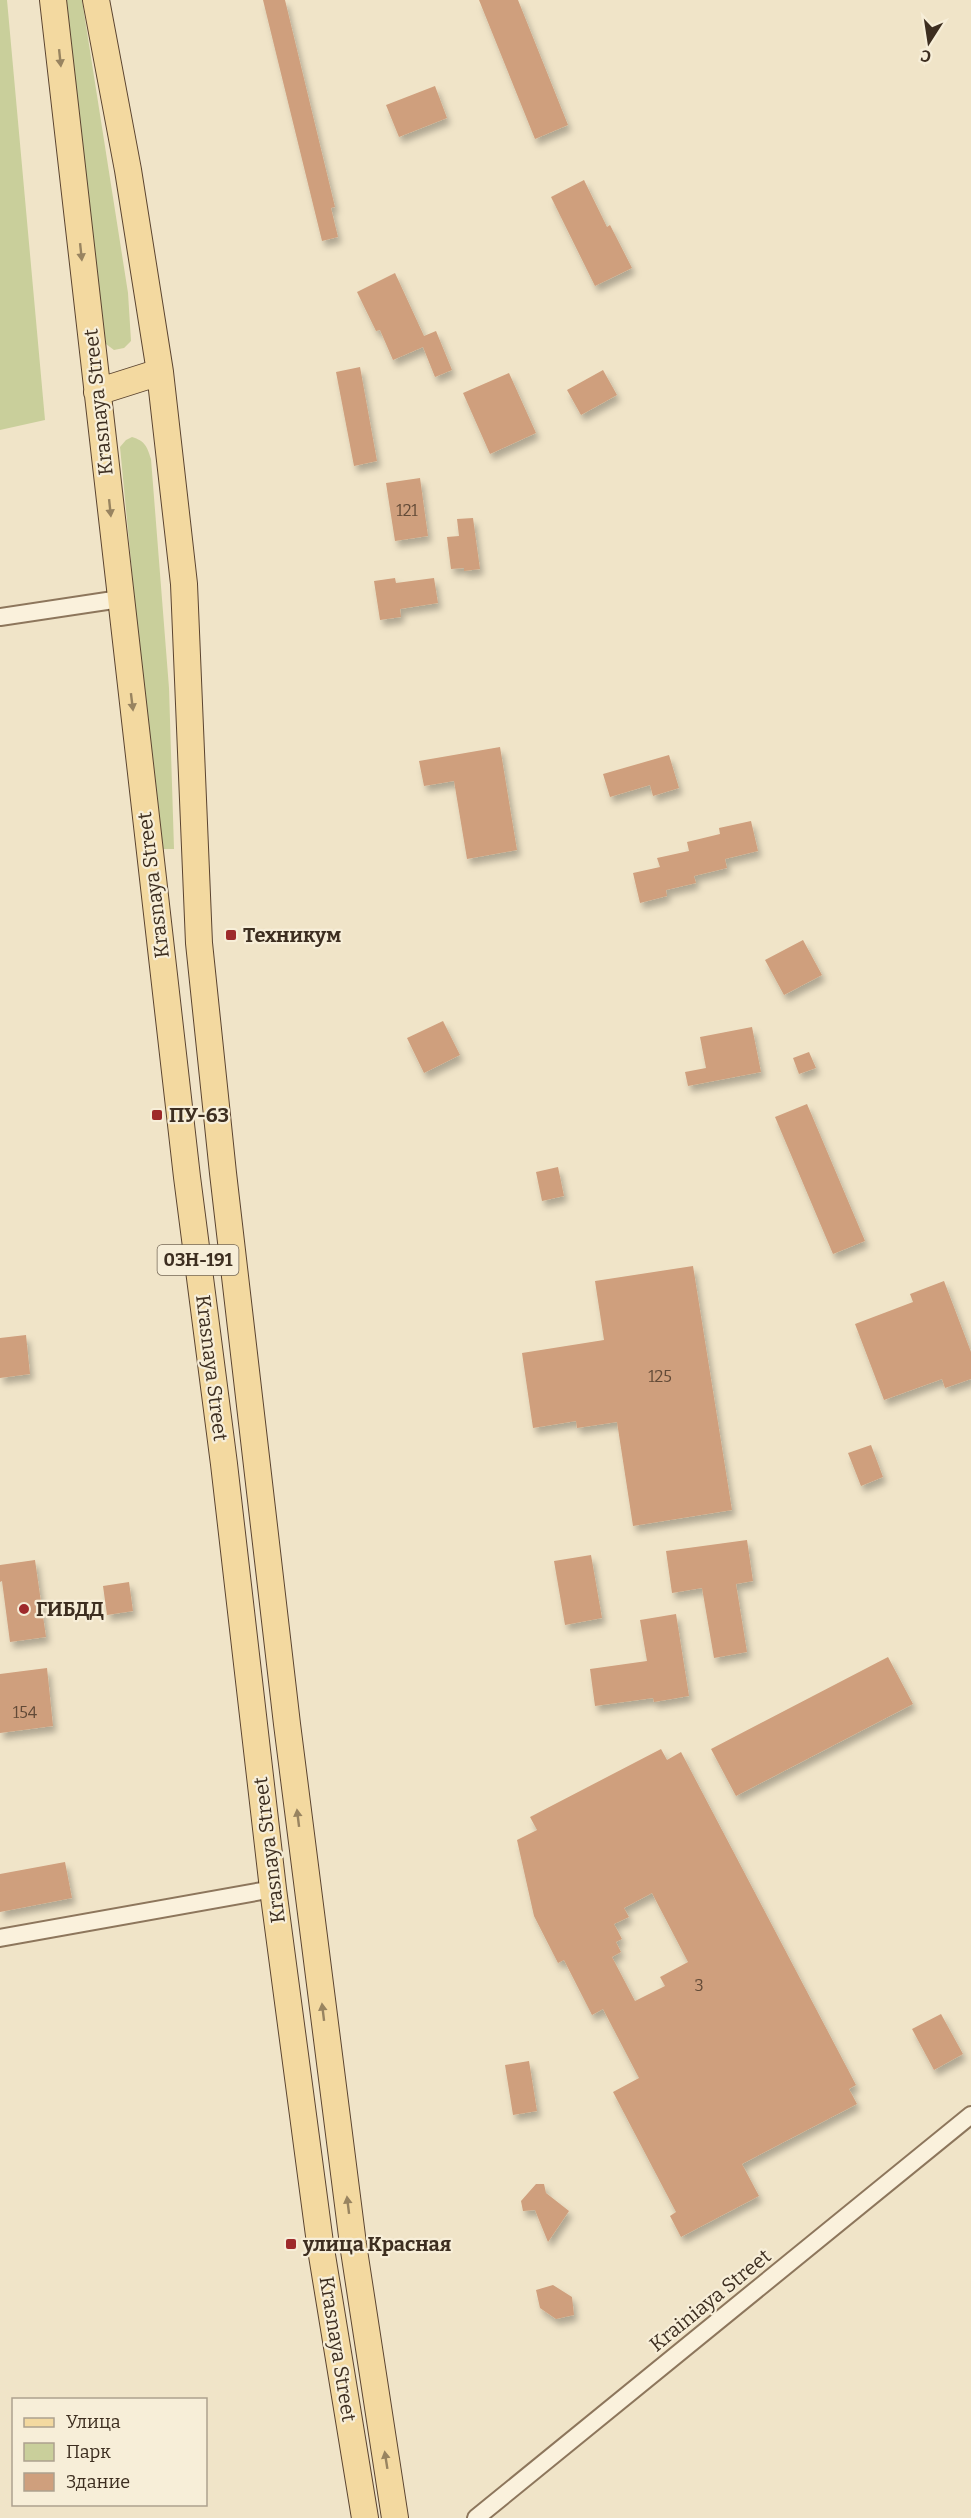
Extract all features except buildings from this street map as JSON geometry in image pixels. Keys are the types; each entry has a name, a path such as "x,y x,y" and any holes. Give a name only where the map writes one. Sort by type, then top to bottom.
{"main road":[{"name":"Krasnaya Street","path":"53,0 120,599 273,1889 320,2243 365,2518"},
{"name":"Krasnaya Street","path":"96,0 128,170 160,372 184,584 199,943 223,1173 285,1713 333,2090 353,2244 395,2518"},
{"path":"97,392 160,372"}],"street":[{"path":"0,617 120,599"},
{"path":"0,1938 273,1889"},
{"name":"Krainiaya Street","path":"476,2518 971,2115"}],"green space":[{"path":"0,0 7,0 45,420 0,430"},
{"path":"63,0 82,0 128,293 131,341 124,348 114,350 106,344 76,139"},
{"path":"132,437 145,445 151,459 169,688 174,849 163,849 139,645 120,447"}],"place":[{"name":"Техникум","path":"231,935"},
{"name":"ПУ-63","path":"157,1115"},
{"name":"ГИБДД","path":"24,1609"},
{"name":"улица Красная","path":"291,2244"}]}
